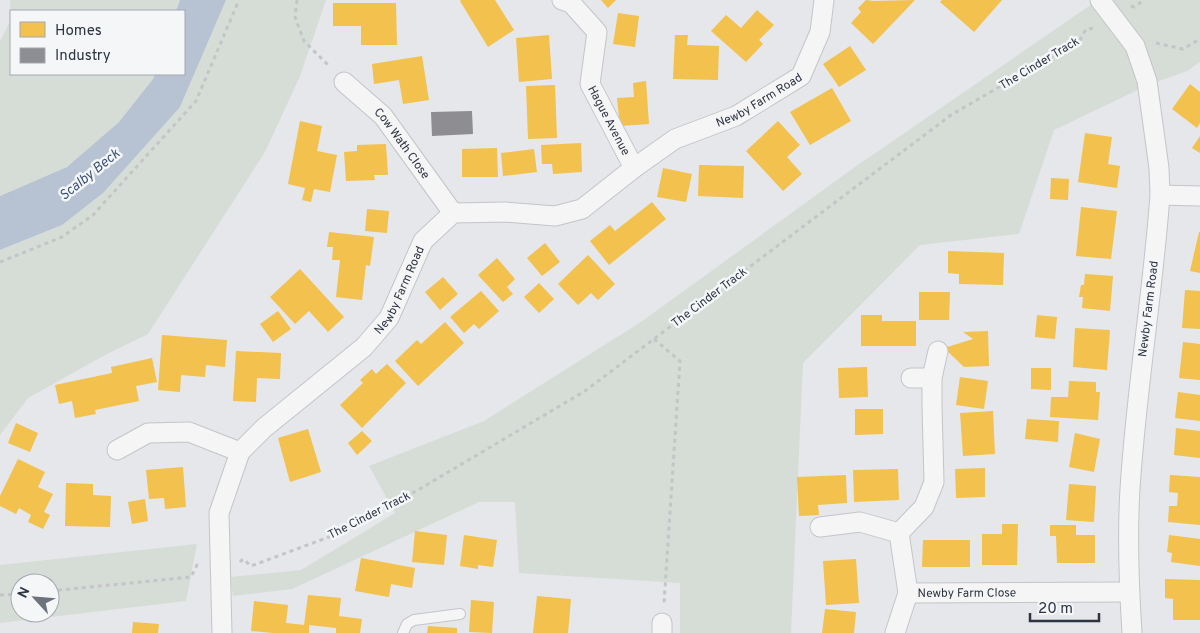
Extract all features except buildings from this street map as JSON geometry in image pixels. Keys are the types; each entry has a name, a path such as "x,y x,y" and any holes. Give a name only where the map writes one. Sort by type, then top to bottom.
{"street":[{"name":"Hague Avenue","path":"562,0 571,3 597,32 590,84 634,168"},
{"name":"Newby Farm Road","path":"222,633 219,514 240,452 264,428 364,347 389,318 423,241 453,213 506,212 555,216 582,209 675,139 736,116 801,76 820,32 824,0"},
{"name":"Newby Farm Road","path":"1100,0 1135,46 1147,81 1159,168 1160,195 1137,400 1130,491 1129,592 1132,633"},
{"name":"Cow Wath Close","path":"344,82 383,116 453,213"},
{"path":"1160,195 1200,196"},
{"path":"899,534 924,507 934,482 932,378 938,351"},
{"path":"911,378 932,378"},
{"path":"117,450 148,433 189,432 240,452"},
{"path":"820,527 860,522 899,534"},
{"path":"899,534 908,593"},
{"name":"Newby Farm Close","path":"895,633 908,593 1129,592"}],"lane":[{"path":"404,633 407,624 414,620 460,614"}],"path":[{"path":"0,262 62,237 93,215 196,101 239,0"},
{"path":"297,0 295,17 304,41 344,82"},
{"name":"The Cinder Track","path":"250,566 329,537 418,490 585,391 951,115 1080,40 1086,29 1101,26 1124,10 1126,4 1134,7 1144,0"},
{"path":"1135,46 1146,41 1182,49 1200,39"},
{"path":"654,339 680,361 662,628"},
{"path":"60,590 192,576"}],"shaded area":[{"path":"10,0 180,0 176,10 10,10"},
{"path":"226,0 326,0 300,76 265,152 148,334 105,355 28,398 0,435 0,250 62,225 180,107"},
{"path":"1109,0 1200,0 1200,62 1187,71 1151,84"},
{"path":"1095,2 1128,47 1142,88 1054,130 1019,234 920,245 803,363 791,633 680,633 680,583 519,573 515,502 479,502 292,589 233,596 230,577 301,570 395,513 369,466 484,421 641,322 855,167"},
{"path":"10,22 10,75 155,75 119,122 67,167 0,196 0,41"},
{"path":"197,544 186,601 60,616 60,573 10,573 10,622 0,623 0,565"}],"water":[{"name":"Scalby Beck","path":"180,0 226,0 180,107 103,193 62,225 0,250 0,196 67,167 119,122 155,75 185,75 185,10 176,10"}]}
